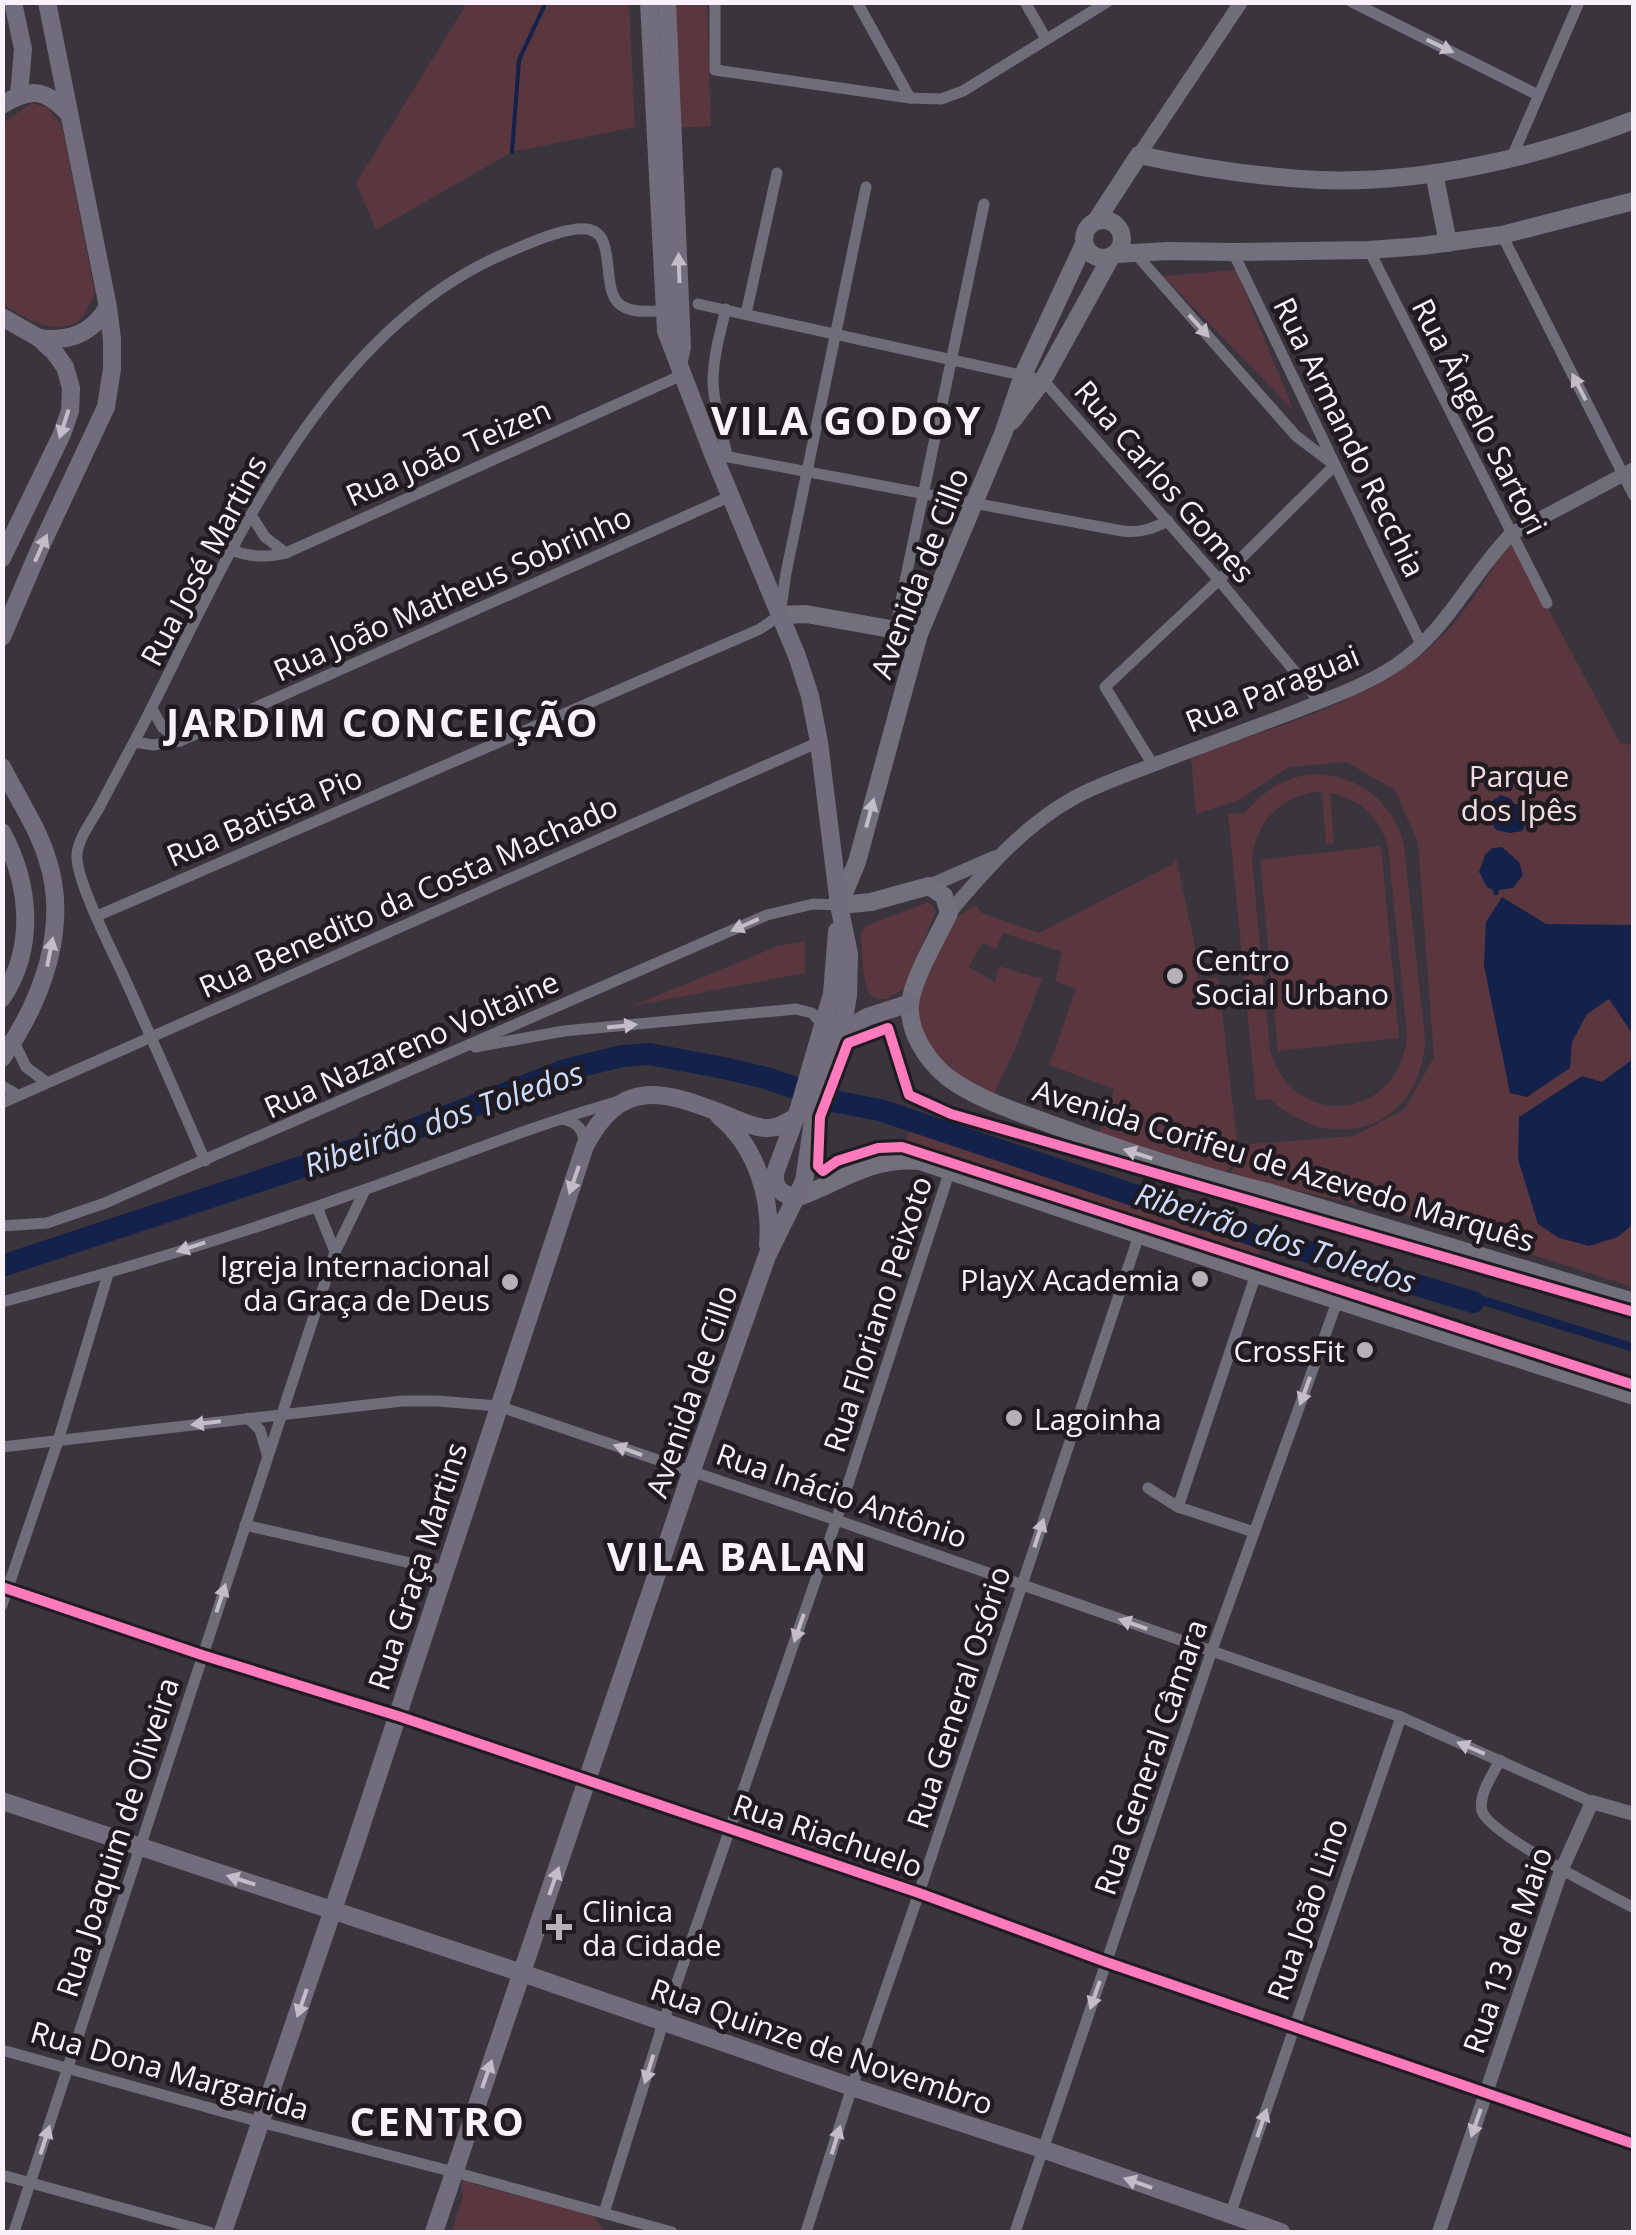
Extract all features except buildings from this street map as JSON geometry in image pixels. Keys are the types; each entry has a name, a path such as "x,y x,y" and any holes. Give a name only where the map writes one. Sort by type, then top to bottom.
{"main road":[{"path":"13,2 22,49 20,94"},
{"path":"2,637 106,407 112,369 108,307 47,2"},
{"path":"649,2 665,133 682,347 680,370"},
{"path":"667,2 663,311 666,332 720,455 731,496 810,696 839,905 871,902 928,886 944,896 949,913"},
{"path":"2,105 20,94 35,93 57,101 67,112"},
{"path":"1632,206 1502,235 1369,250 1168,251 1120,246 1104,259 1092,255 1084,244 1087,228 1096,222 1139,155 1194,167 1324,180 1434,173 1564,144 1634,120"},
{"path":"1434,173 1448,243"},
{"path":"1116,190 1120,246"},
{"path":"1422,246 1442,216"},
{"path":"1096,222 1109,221 1120,246"},
{"name":"Avenida de Cillo","path":"434,2232 767,1256 807,1171 803,1113 831,1030 845,1013 850,974 839,905 857,862 919,634 1003,434 1022,375 1084,244"},
{"name":"Avenida de Cillo","path":"1003,434 1043,380 1120,246"},
{"path":"39,338 66,340 78,336 90,329 108,307"},
{"path":"2,317 39,338 56,353 71,388 70,410 62,434 2,558"},
{"path":"780,615 806,614 919,634"},
{"path":"2,767 48,860 56,918 46,972 36,998 2,1058"},
{"path":"2,832 22,877 26,926 15,976 2,998"},
{"name":"Rua Paraguai","path":"910,1003 949,913"},
{"path":"831,1030 910,1003"},
{"name":"Avenida Corifeu de Azevedo Marquês","path":"910,1003 916,1037 924,1052 949,1078 990,1101 1096,1141 1221,1181 1634,1302"},
{"path":"625,1100 645,1094 663,1095 766,1128 784,1124 803,1113"},
{"name":"Rua Graça Martins","path":"224,2232 586,1146 596,1125 625,1100"},
{"path":"710,1109 742,1139 758,1170 770,1218 767,1256"},
{"path":"803,1113 775,1174 779,1191 796,1198 855,1171 888,1161 920,1160 1634,1396"},
{"name":"Rua Quinze de Novembro","path":"2,1801 1042,2149 1228,2224 1281,2232"}],"street":[{"path":"714,2 715,70 941,99 962,91 1107,2"},
{"path":"857,2 910,98"},
{"path":"1025,2 1046,39"},
{"path":"1139,155 1241,2"},
{"path":"1352,2 1538,95"},
{"path":"1512,157 1579,2"},
{"path":"746,314 777,173"},
{"path":"780,615 866,187"},
{"path":"895,629 984,204"},
{"name":"Rua José Martins","path":"205,1161 96,916 76,857 231,550 334,390 412,311 451,281 532,242 578,229 592,230 602,238 606,249 611,293 616,302 635,311 663,311"},
{"path":"1502,235 1628,472 1634,496"},
{"path":"1120,246 1296,436 1335,465 1105,687 1153,765"},
{"name":"Rua Ângelo Sartori","path":"1369,250 1547,603"},
{"name":"Rua Armando Recchia","path":"1233,252 1421,644"},
{"name":"Rua Carlos Gomes","path":"698,304 1043,380 1168,520 1320,702"},
{"path":"726,309 713,382 720,455 1122,532 1151,529 1168,520"},
{"name":"Rua João Teizen","path":"231,550 264,558 286,553 680,370"},
{"name":"Rua Paraguai","path":"949,913 1001,855 1072,799 1320,702 1372,680 1400,662 1453,609 1511,534 1628,472"},
{"name":"Rua João Matheus Sobrinho","path":"135,742 153,745 180,741 731,496"},
{"path":"251,515 266,537 286,553"},
{"name":"Rua Batista Pio","path":"96,916 760,629 780,615"},
{"path":"152,709 163,728 180,741"},
{"name":"Rua Benedito da Costa Machado","path":"18,1095 819,742"},
{"name":"Rua Paraguai","path":"928,886 1001,855"},
{"name":"Rua Nazareno Voltaine","path":"2,1226 46,1222 105,1203 767,915 814,904 839,905"},
{"path":"559,1006 564,1031"},
{"path":"456,1051 564,1031 796,1009 812,1013 831,1030"},
{"path":"14,1042 26,1067 46,1082"},
{"path":"2,1086 18,1095"},
{"path":"2,1103 18,1095"},
{"path":"2,1302 108,1274 317,1207 558,1118 625,1100"},
{"path":"558,1118 578,1124 586,1146"},
{"name":"Rua Floriano Peixoto","path":"604,2213 663,2022 836,1521 950,1170"},
{"name":"Rua Joaquim de Oliveira","path":"14,2232 336,1252 365,1190"},
{"path":"317,1207 336,1252"},
{"name":"Rua General Osório","path":"806,2232 1138,1235"},
{"path":"2,1605 58,1442 108,1274"},
{"path":"1178,1507 1256,1274"},
{"name":"Rua General Câmara","path":"1015,2232 1212,1650 1338,1299"},
{"name":"Rua Inácio Antônio","path":"2,1447 402,1401 498,1406 1401,1717 1592,1802 1634,1814"},
{"path":"248,1418 260,1430 267,1458"},
{"path":"1148,1488 1178,1507 1254,1532"},
{"path":"245,1525 445,1571"},
{"name":"Rua Riachuelo","path":"5,1588 920,1892 1106,1962 1634,2144"},
{"name":"Rua João Lino","path":"1228,2224 1401,1717"},
{"path":"1500,1760 1484,1792 1482,1812 1487,1820 1561,1871 1634,1908"},
{"name":"Rua 13 de Maio","path":"1439,2232 1561,1871 1592,1802"},
{"name":"Rua Dona Margarida","path":"2,2050 672,2232"},
{"path":"2,2175 209,2232"}],"green space":[{"path":"467,3 629,3 635,127 512,152 376,230 356,183"},
{"path":"669,3 707,3 711,126 672,128"},
{"path":"32,103 48,108 62,126 95,293 81,318 60,327 28,319 3,303 3,123"},
{"path":"1236,270 1294,411 1163,276"},
{"name":"Parque dos Ipês","path":"1511,539 1620,743 1633,745 1633,1287 1421,1219 1230,1175 1236,1162 1221,1177 1098,1135 1114,1089 1049,1065 1076,989 1055,981 1062,952 1003,933 996,949 982,943 969,967 995,982 999,966 1043,977 993,1096 976,1091 927,1048 915,1006 953,920 975,905 982,913 1039,933 1173,864 1176,857 1195,946 1197,979 1218,978 1239,1156 1250,1144 1354,1136 1405,1109 1434,1057 1418,843 1395,790 1346,762 1289,767 1239,800 1196,814 1191,756 1337,704 1405,667 1460,616"},
{"path":"1310,774 1343,779 1370,792 1391,814 1398,829 1404,845 1425,1039 1420,1070 1409,1094 1392,1113 1370,1124 1346,1129 1321,1127 1295,1117 1270,1099 1256,1100 1228,814 1245,813 1274,787","holes":["1322,793 1326,844 1334,843 1330,793 1367,811 1380,827 1388,847 1407,1036 1400,1064 1386,1086 1367,1099 1345,1106 1322,1104 1300,1094 1282,1076 1270,1050 1252,861 1258,836 1270,815 1301,795"]},
{"path":"1381,846 1399,1038 1278,1051 1260,860"},
{"path":"929,902 936,911 904,989 886,999 874,997 865,983 861,933 866,926"},
{"path":"805,941 805,973 632,1006 778,946"},
{"path":"914,1122 1262,1238 1257,1262 902,1147"},
{"path":"464,2179 593,2215 609,2232 452,2232"}],"water":[{"path":"1501,795 1529,809 1522,831 1496,830 1486,812"},
{"path":"1502,847 1519,862 1523,875 1513,888 1494,895 1479,872 1485,855 1492,848"},
{"path":"1502,897 1546,924 1633,925 1633,1035 1609,999 1587,1014 1572,1042 1570,1068 1527,1097 1510,1093 1484,965 1486,922"},
{"path":"1633,1059 1633,1224 1618,1237 1589,1246 1559,1238 1538,1224 1518,1159 1519,1117 1582,1076 1602,1082"},
{"path":"1285,1242 1414,1274 1633,1343 1633,1352 1288,1245"}],"waterway":[{"path":"512,152 519,60 546,2"},
{"name":"Ribeirão dos Toledos","path":"2,1266 404,1133 565,1070 622,1056 649,1054 766,1078 833,1101 880,1110 1262,1238 1473,1302"}],"cycle path":[{"path":"1634,1312 951,1114 909,1095 888,1028 848,1043 820,1117 818,1166 823,1171 837,1161 878,1148 902,1147 1634,1385"},
{"path":"2,1587 919,1893 1106,1962 1634,2144"}],"place":[{"name":"Centro Social Urbano","path":"1175,976"},
{"name":"PlayX Academia","path":"1200,1279"},
{"name":"Igreja Internacional da Graça de Deus","path":"510,1282"},
{"name":"CrossFit","path":"1365,1350"},
{"name":"Lagoinha","path":"1014,1418"},
{"name":"Clinica da Cidade","path":"559,1927"}],"district":[{"name":"VILA GODOY","path":"847,419"},
{"name":"JARDIM CONCEIÇÃO","path":"383,721"},
{"name":"VILA BALAN","path":"738,1555"},
{"name":"CENTRO","path":"438,2120"}]}
